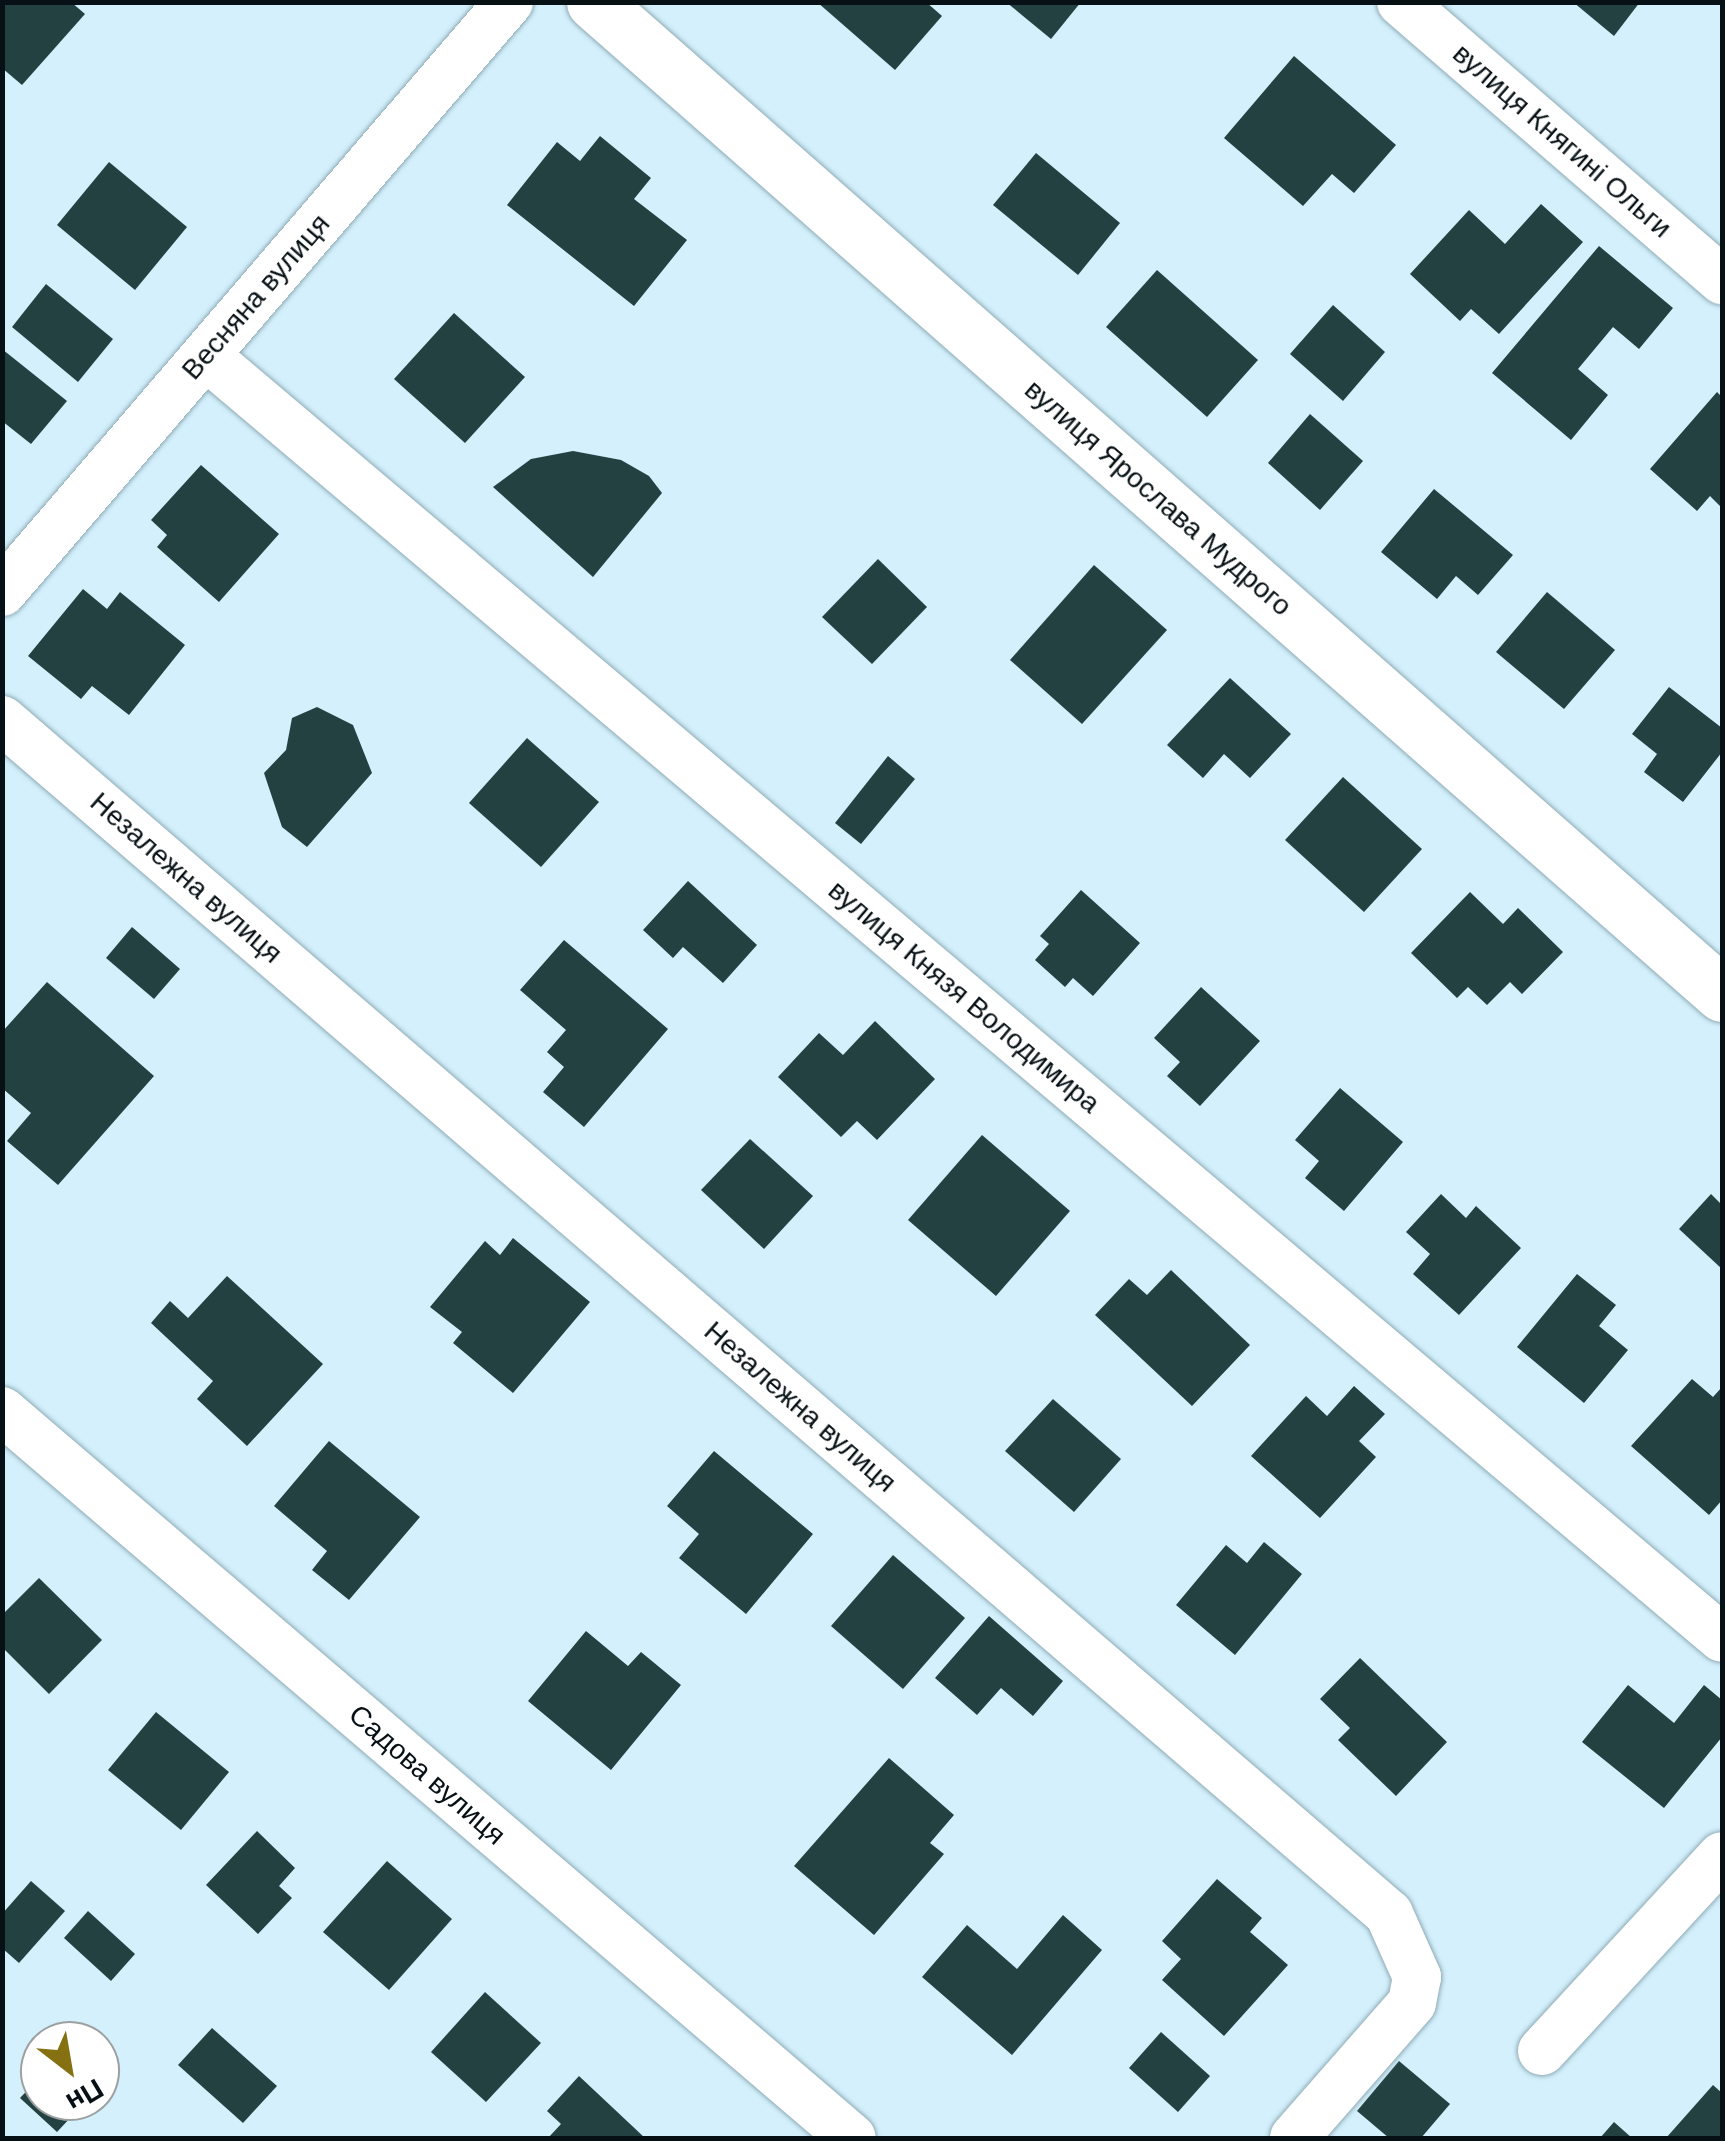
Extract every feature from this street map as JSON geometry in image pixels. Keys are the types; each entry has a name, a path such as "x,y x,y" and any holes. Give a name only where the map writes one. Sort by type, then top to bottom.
{"main road":[{"name":"вулиця Ярослава Мудрого","path":"594,2 1722,994"}],"street":[{"name":"Весняна вулиця","path":"2,592 509,2"},
{"name":"вулиця Княгині Ольги","path":"1401,2 1722,280"},
{"name":"вулиця Князя Володимира","path":"206,356 1722,1638"},
{"name":"Незалежна вулиця","path":"2,720 1389,1914 1417,1978 1412,2002 1294,2138"},
{"name":"Садова вулиця","path":"2,1410 852,2138"},
{"path":"1542,2051 1722,1856"}],"building":[{"path":"2,2 71,2 85,14 22,85 2,68"},
{"path":"817,2 926,2 942,16 895,70"},
{"path":"1006,2 1081,2 1051,39"},
{"path":"1573,2 1640,2 1614,36"},
{"path":"1294,56 1396,145 1354,193 1332,174 1303,206 1224,138"},
{"path":"600,136 651,178 634,199 687,240 634,306 507,205 557,142 580,161"},
{"path":"1036,153 1120,223 1078,275 993,205"},
{"path":"109,162 187,227 135,290 57,225"},
{"path":"1541,204 1583,242 1499,334 1471,309 1460,321 1410,274 1469,210 1505,244"},
{"path":"1599,246 1673,308 1639,349 1613,327 1578,369 1608,395 1571,440 1492,373"},
{"path":"1157,270 1258,360 1207,417 1106,327"},
{"path":"46,284 113,339 78,382 12,327"},
{"path":"1333,305 1385,352 1343,401 1290,354"},
{"path":"454,313 525,377 465,443 394,379"},
{"path":"2,349 67,401 31,444 2,421"},
{"path":"1717,392 1722,397 1722,508 1710,496 1697,511 1650,469"},
{"path":"1310,414 1363,461 1320,510 1268,463"},
{"path":"573,451 621,460 649,476 662,493 593,577 493,487 531,459"},
{"path":"201,465 279,534 219,602 157,547 167,535 151,520"},
{"path":"1434,489 1513,555 1478,595 1456,576 1437,599 1381,552"},
{"path":"878,559 927,607 872,664 822,617"},
{"path":"1094,565 1167,630 1082,724 1010,660"},
{"path":"83,589 107,609 120,592 185,645 129,715 92,686 81,699 28,656"},
{"path":"1547,592 1615,650 1564,709 1496,652"},
{"path":"1230,678 1291,734 1250,778 1224,754 1203,778 1167,745"},
{"path":"1669,687 1722,728 1722,752 1683,802 1644,772 1657,754 1632,734"},
{"path":"317,707 353,725 372,773 307,847 282,827 264,773 286,750 292,718"},
{"path":"527,738 599,802 541,867 469,803"},
{"path":"888,756 915,779 861,844 835,823"},
{"path":"1343,777 1422,849 1364,912 1285,840"},
{"path":"688,881 757,945 723,983 683,947 673,958 643,930"},
{"path":"1081,890 1140,943 1093,996 1073,978 1065,987 1035,960 1049,944 1040,936"},
{"path":"1470,892 1503,924 1518,908 1563,952 1522,994 1510,982 1487,1005 1468,987 1457,998 1411,953"},
{"path":"132,927 180,969 154,999 106,958"},
{"path":"564,940 668,1029 584,1127 543,1092 564,1067 547,1052 566,1030 520,990"},
{"path":"47,982 154,1076 58,1185 7,1141 31,1113 2,1088 2,1032"},
{"path":"1201,987 1260,1041 1200,1106 1167,1076 1180,1062 1154,1038"},
{"path":"875,1021 935,1079 877,1140 857,1121 841,1137 778,1077 819,1033 843,1055"},
{"path":"1340,1088 1403,1142 1344,1211 1305,1178 1319,1161 1295,1140"},
{"path":"982,1135 1070,1211 996,1296 908,1220"},
{"path":"750,1139 813,1196 764,1249 701,1190"},
{"path":"1441,1194 1466,1218 1476,1206 1521,1248 1459,1315 1413,1274 1430,1254 1406,1232"},
{"path":"1711,1194 1722,1205 1722,1269 1679,1229"},
{"path":"513,1238 590,1302 513,1393 453,1343 462,1332 430,1307 485,1241 500,1255"},
{"path":"1171,1270 1250,1345 1192,1406 1095,1315 1129,1279 1147,1295"},
{"path":"1577,1274 1616,1305 1599,1326 1628,1350 1584,1403 1517,1347"},
{"path":"227,1276 323,1364 247,1446 197,1399 213,1381 151,1323 170,1301 188,1318"},
{"path":"1692,1379 1713,1397 1722,1387 1722,1500 1709,1515 1631,1446"},
{"path":"1354,1386 1385,1414 1359,1441 1376,1457 1320,1518 1251,1456 1306,1396 1327,1416"},
{"path":"1053,1399 1121,1459 1074,1512 1005,1451"},
{"path":"329,1441 420,1517 349,1600 312,1570 327,1551 274,1506"},
{"path":"714,1451 813,1534 746,1614 679,1558 699,1534 667,1506"},
{"path":"1264,1542 1302,1574 1235,1655 1176,1605 1226,1545 1247,1563"},
{"path":"893,1555 965,1618 903,1689 831,1626"},
{"path":"39,1578 102,1640 49,1694 2,1647 2,1615"},
{"path":"989,1616 1063,1681 1033,1716 1001,1688 977,1715 935,1678"},
{"path":"586,1631 628,1666 641,1652 681,1685 611,1770 528,1701"},
{"path":"1360,1658 1447,1742 1396,1796 1338,1740 1350,1728 1320,1699"},
{"path":"1628,1685 1674,1723 1704,1685 1722,1700 1722,1737 1664,1808 1582,1742"},
{"path":"156,1712 229,1772 181,1830 108,1770"},
{"path":"889,1758 954,1815 930,1843 944,1854 874,1935 794,1866"},
{"path":"257,1831 295,1868 279,1886 292,1898 258,1934 206,1885"},
{"path":"387,1861 452,1919 389,1990 323,1932"},
{"path":"1217,1879 1262,1918 1250,1932 1288,1965 1224,2036 1162,1980 1181,1959 1162,1941"},
{"path":"31,1881 65,1911 19,1963 2,1948 2,1914"},
{"path":"88,1911 135,1954 111,1981 64,1938"},
{"path":"1063,1915 1102,1950 1012,2055 922,1977 967,1925 1017,1969"},
{"path":"485,1992 541,2043 486,2102 431,2052"},
{"path":"212,2028 277,2086 243,2123 178,2065"},
{"path":"1161,2032 1210,2076 1178,2112 1129,2068"},
{"path":"1399,2061 1450,2104 1421,2138 1389,2138 1357,2111"},
{"path":"579,2076 645,2138 548,2138 561,2124 547,2111"},
{"path":"1713,2085 1722,2093 1722,2138 1666,2138"},
{"path":"45,2121 67,2121 57,2132"},
{"path":"1614,2122 1632,2138 1600,2138"}]}
